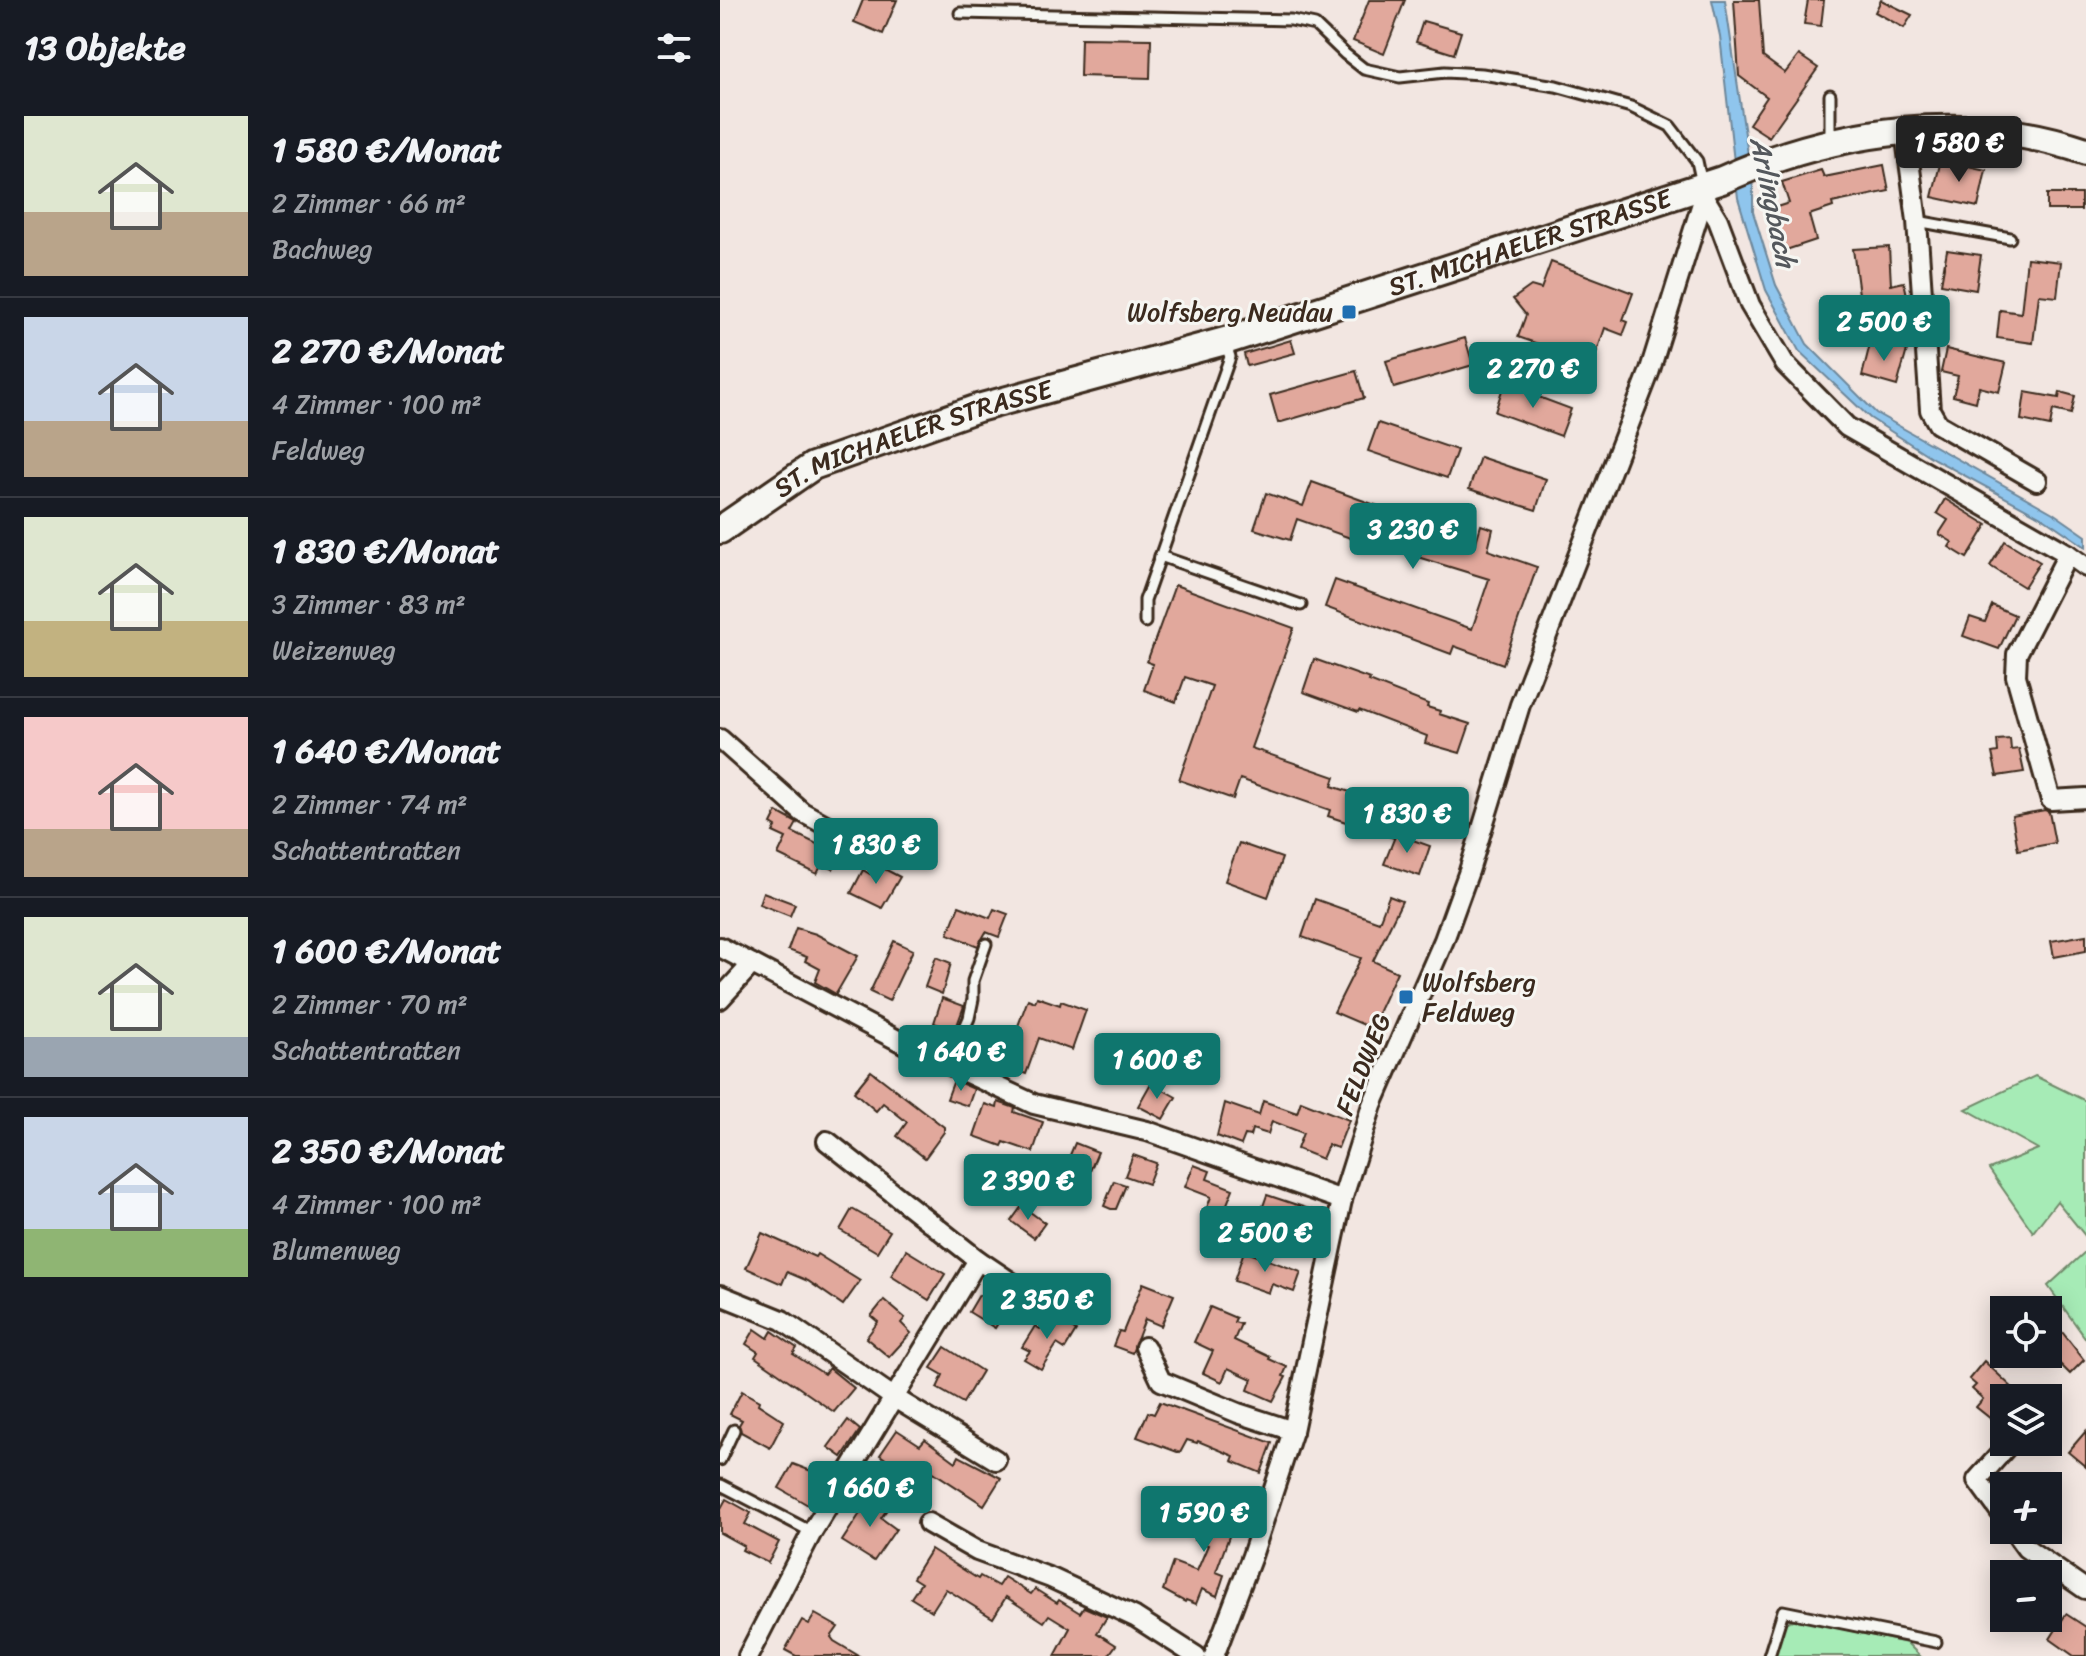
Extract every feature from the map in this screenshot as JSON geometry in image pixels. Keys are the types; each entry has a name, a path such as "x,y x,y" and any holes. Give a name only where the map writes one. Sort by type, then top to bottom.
{"main road":[{"name":"ST. MICHAELER STRASSE","path":"720,530 813,466 978,408 1225,341 1709,188 1760,163 1830,141 1905,131 1968,129 2008,131 2086,151"}],"street":[{"path":"1905,131 1917,221 1930,410 1938,424 2037,481"},
{"path":"1709,188 1750,305 1785,364 1847,427 2086,567"},
{"name":"FELDWEG","path":"1214,1656 1252,1556 1293,1431 1342,1200 1372,1105 1444,940 1469,871 1520,705 1649,373 1709,188"},
{"path":"2068,554 2017,654 2016,676 2051,800 2086,798"},
{"path":"720,739 802,812 846,836"},
{"path":"720,947 1034,1104 1147,1131 1342,1200"},
{"path":"720,999 752,964"},
{"path":"827,1141 978,1260 1030,1295"},
{"path":"748,1656 812,1532 978,1260"},
{"path":"720,1295 782,1320 893,1397 996,1460"},
{"path":"1145,1347 1161,1381 1238,1413 1293,1431"},
{"path":"1990,1498 1977,1480 1998,1456"},
{"path":"928,1523 977,1551 1051,1578 1135,1617 1196,1656"},
{"path":"2023,1544 2086,1589"}],"lane":[{"path":"960,13 1291,20 1315,25 1364,69 1400,77 1445,72 1482,74 1556,86 1631,107 1670,126 1697,161 1709,188"},
{"path":"1830,95 1830,141"},
{"path":"1917,221 2010,238"},
{"path":"1145,622 1145,600 1230,357 1225,341"},
{"path":"1160,556 1301,605"},
{"path":"949,1064 969,1018 973,981 986,944"},
{"path":"720,1460 734,1430"},
{"path":"720,1474 720,1486 812,1532"},
{"path":"1769,1656 1783,1611 1936,1642"}],"green space":[{"path":"2035,1076 2086,1101 2086,1237 2057,1201 2033,1232 1989,1169 2038,1149 1966,1109"},
{"path":"2086,1251 2086,1339 2062,1306 2062,1296 2055,1296 2048,1286"},
{"path":"1796,1619 1907,1643 1920,1656 1773,1656 1783,1623"}],"water":[{"name":"Arlingbach","path":"1712,0 1725,0 1753,188 1753,212 1776,285 1807,344 1876,413 2053,513 2086,536 2086,547 2045,519 1934,459 1870,418 1799,351 1766,290 1738,198 1720,36"}],"building":[{"path":"863,0 897,0 883,34 854,22"},
{"path":"1369,0 1405,0 1384,54 1353,41"},
{"path":"1734,0 1759,0 1763,57 1785,73 1799,55 1818,68 1769,137 1749,124 1767,97 1739,76"},
{"path":"1808,0 1824,0 1821,26 1804,24"},
{"path":"1881,0 1912,15 1904,28 1875,12"},
{"path":"1423,21 1461,32 1454,54 1416,42"},
{"path":"1081,38 1151,39 1150,78 1080,76"},
{"path":"1941,160 1986,170 1978,207 1932,197"},
{"path":"1884,165 1889,191 1832,203 1833,207 1809,215 1816,240 1780,252 1767,210 1789,203 1782,182 1821,170 1824,177"},
{"path":"2047,194 2081,194 2081,210 2047,210"},
{"path":"1889,247 1891,285 1904,282 1910,308 1889,312 1892,325 1859,332 1857,303 1860,302 1853,249"},
{"path":"1947,250 1981,255 1976,290 1941,284"},
{"path":"2027,258 2061,262 2057,297 2039,295 2033,343 1997,338 2000,310 2021,313"},
{"path":"1551,262 1633,293 1623,320 1628,322 1623,335 1605,328 1593,363 1518,337 1526,315 1513,299 1531,286 1541,289"},
{"path":"1465,338 1473,365 1394,388 1386,361"},
{"path":"1291,340 1295,353 1247,366 1244,354"},
{"path":"1871,340 1907,350 1897,386 1862,376"},
{"path":"1946,349 2006,363 1999,392 1979,387 1976,402 1953,396 1958,376 1941,372"},
{"path":"1356,371 1364,398 1278,423 1270,395"},
{"path":"1504,384 1571,409 1561,436 1495,412"},
{"path":"2025,392 2059,398 2060,392 2075,396 2071,414 2053,410 2050,426 2021,420"},
{"path":"1378,423 1457,450 1447,478 1368,451"},
{"path":"1480,457 1546,479 1536,510 1469,489"},
{"path":"1312,482 1397,513 1396,517 1476,542 1481,525 1493,529 1488,550 1537,567 1503,664 1454,646 1451,654 1325,607 1335,580 1472,629 1489,579 1385,547 1384,550 1297,519 1290,540 1254,529 1266,493 1303,506"},
{"path":"1945,499 1987,525 1967,558 1949,547 1952,542 1939,534 1948,520 1937,513"},
{"path":"2005,541 2040,562 2024,587 1990,566"},
{"path":"1175,585 1294,628 1251,748 1335,777 1332,786 1404,810 1394,838 1328,816 1330,810 1240,779 1233,799 1179,780 1212,686 1185,677 1176,702 1144,690 1153,664 1147,662"},
{"path":"1992,605 2015,615 1999,649 1963,636 1970,617 1985,622"},
{"path":"1314,659 1370,679 1428,704 1427,707 1440,711 1439,714 1470,724 1460,753 1425,743 1427,736 1303,692"},
{"path":"2010,739 2011,750 2019,749 2024,772 1997,776 1992,753 1998,752 1997,740"},
{"path":"2045,810 2049,812 2055,843 2018,850 2012,816"},
{"path":"777,812 797,823 792,832 827,849 830,843 843,850 833,869 822,864 817,874 778,855 786,838 773,832 776,827 771,824"},
{"path":"1396,834 1430,846 1420,876 1384,864"},
{"path":"1239,843 1282,858 1268,897 1225,881"},
{"path":"875,864 900,877 882,908 851,893 863,870 870,874"},
{"path":"763,892 795,904 790,916 759,904"},
{"path":"1389,896 1402,901 1373,961 1397,972 1371,1028 1334,1012 1361,958 1302,937 1315,899 1379,922"},
{"path":"959,906 990,918 994,909 1008,914 999,937 986,932 978,946 948,934"},
{"path":"796,928 816,934 858,956 836,994 815,982 820,969 805,961 807,957 788,950"},
{"path":"2086,935 2086,951 2054,957 2051,941"},
{"path":"894,941 913,950 889,1001 870,992"},
{"path":"936,957 951,963 942,994 925,987"},
{"path":"1037,997 1086,1010 1072,1050 1039,1038 1026,1074 1003,1066 1028,999 1035,1002"},
{"path":"942,998 964,1006 955,1031 934,1023"},
{"path":"871,1071 944,1127 944,1132 925,1158 897,1136 907,1122 883,1103 876,1111 854,1092"},
{"path":"954,1080 974,1089 968,1106 947,1099"},
{"path":"1151,1083 1176,1097 1163,1119 1138,1106"},
{"path":"1263,1101 1297,1113 1301,1101 1349,1120 1338,1148 1328,1145 1322,1159 1297,1149 1303,1133 1272,1121 1268,1134 1252,1129 1241,1145 1217,1136 1225,1103 1259,1115"},
{"path":"998,1102 1015,1108 1014,1112 1043,1122 1033,1152 974,1136 985,1104 997,1108"},
{"path":"1075,1143 1098,1152 1088,1176 1065,1167"},
{"path":"1133,1155 1156,1163 1148,1184 1125,1176"},
{"path":"1194,1165 1210,1171 1207,1179 1233,1189 1221,1219 1205,1213 1211,1197 1185,1187"},
{"path":"1114,1181 1126,1185 1116,1209 1111,1209 1104,1206"},
{"path":"1267,1195 1312,1210 1301,1241 1256,1226"},
{"path":"1022,1206 1045,1223 1034,1238 1011,1221"},
{"path":"852,1209 890,1231 877,1252 840,1230"},
{"path":"762,1233 815,1257 817,1254 860,1281 843,1305 808,1281 787,1272 782,1284 746,1268"},
{"path":"906,1250 945,1274 929,1300 891,1276"},
{"path":"1244,1251 1301,1272 1294,1292 1272,1284 1269,1293 1234,1281"},
{"path":"1143,1283 1174,1295 1161,1326 1145,1319 1132,1353 1113,1346 1119,1331 1123,1332"},
{"path":"979,1295 1006,1310 995,1328 969,1312"},
{"path":"884,1300 905,1318 901,1323 911,1333 889,1357 866,1338 878,1322 871,1316"},
{"path":"1210,1307 1236,1318 1234,1322 1241,1324 1234,1340 1287,1367 1283,1376 1286,1377 1273,1401 1248,1390 1252,1379 1228,1368 1222,1382 1203,1373 1213,1351 1194,1342"},
{"path":"1049,1314 1076,1331 1065,1349 1057,1344 1041,1369 1024,1359 1030,1351 1022,1347 1035,1326 1040,1329"},
{"path":"755,1329 768,1338 772,1331 797,1348 793,1354 824,1374 829,1368 854,1388 834,1412 755,1357 758,1352 746,1344"},
{"path":"2062,1332 2084,1360 2070,1374 2062,1366"},
{"path":"945,1347 982,1371 963,1403 937,1388 943,1375 931,1368"},
{"path":"1984,1361 2009,1384 1990,1384 1990,1418 1976,1407 1983,1399 1972,1389 1976,1385 1969,1379"},
{"path":"742,1391 784,1421 770,1448 741,1432 739,1425 742,1420 730,1414"},
{"path":"1160,1402 1272,1443 1261,1473 1232,1461 1234,1456 1198,1441 1187,1440 1180,1453 1137,1437 1148,1412 1154,1414"},
{"path":"848,1420 860,1430 842,1457 828,1447"},
{"path":"897,1430 920,1445 925,1439 956,1462 959,1456 1001,1478 984,1505 927,1468 918,1482 880,1455"},
{"path":"2086,1431 2086,1467 2068,1452"},
{"path":"793,1464 814,1472 813,1475 822,1481 808,1505 779,1488"},
{"path":"1209,1493 1232,1502 1227,1516 1235,1520 1216,1572 1224,1575 1217,1596 1202,1589 1196,1604 1185,1602 1163,1590 1173,1562 1197,1571 1208,1545 1194,1540 1198,1530 1195,1529"},
{"path":"868,1494 888,1508 881,1518 896,1529 874,1561 842,1541 861,1512 858,1509"},
{"path":"726,1499 751,1513 745,1524 779,1542 768,1563 742,1550 744,1546 720,1533 720,1510"},
{"path":"931,1549 978,1579 980,1576 998,1586 1004,1577 1031,1594 1035,1589 1080,1613 1084,1607 1107,1617 1097,1633 1116,1645 1108,1656 1055,1656 1070,1628 1049,1615 1044,1622 1006,1597 993,1618 946,1589 932,1611 911,1598 921,1583 913,1578"},
{"path":"815,1614 838,1627 831,1637 859,1656 796,1656 785,1650 802,1620 809,1624"},
{"path":"2066,1614 2086,1627 2086,1656 2074,1656 2050,1639 2054,1632 2062,1632 2062,1620"}],"place":[{"name":"Wolfsberg Neudau","path":"1349,312"},
{"name":"Wolfsberg Feldweg","path":"1406,997"}]}
